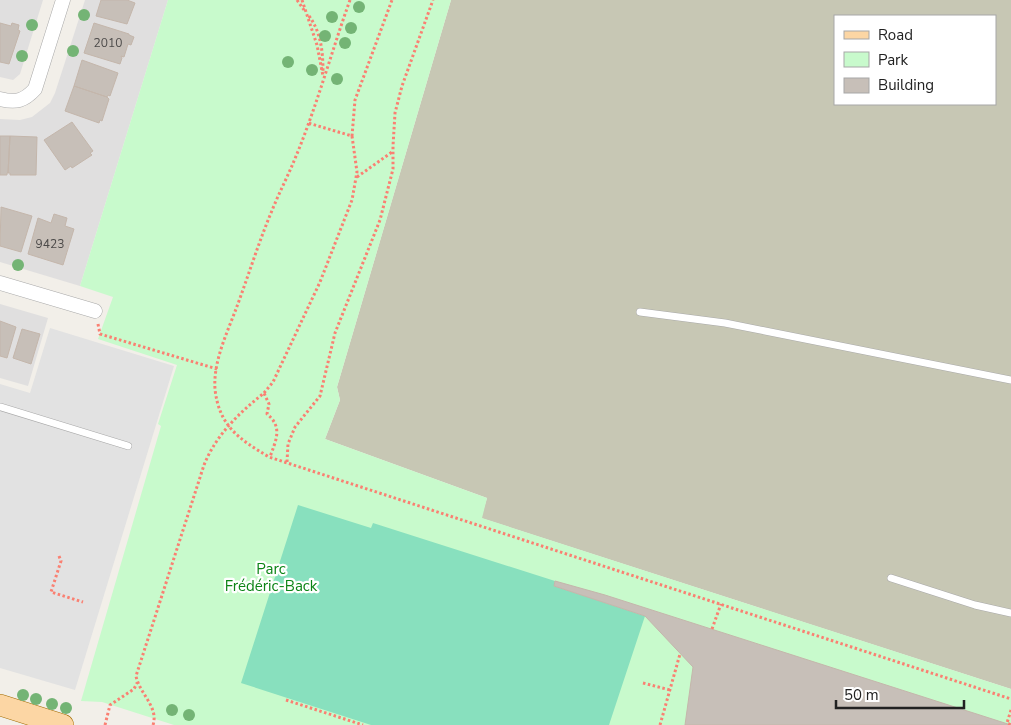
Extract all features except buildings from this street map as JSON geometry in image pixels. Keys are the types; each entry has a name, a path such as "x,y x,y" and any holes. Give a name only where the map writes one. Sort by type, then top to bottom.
{"main road":[{"path":"0,705 63,725"}],"street":[{"path":"0,99 16,101 27,98 35,89 63,0"},
{"path":"0,283 95,312"}],"lane":[{"path":"640,312 725,323 1011,380"},
{"path":"0,408 128,446"},
{"path":"891,578 975,605 1011,614"}],"path":[{"path":"297,0 308,17"},
{"path":"302,0 317,45 323,78"},
{"path":"350,0 295,160 271,211 227,334 217,369 216,390 221,411 228,426 243,441 270,457 1011,699"},
{"path":"105,724 110,705 134,689 137,683 136,676 204,465 213,444 228,426 264,393 273,382 320,282 343,227 357,177 352,136 355,100 392,0"},
{"path":"286,462 288,444 295,427 320,396 335,333 380,220 393,169 395,113 402,86 433,0"},
{"path":"308,123 352,136"},
{"path":"357,177 393,152"},
{"path":"100,334 217,369"},
{"path":"264,393 268,404 267,414 274,420 277,428 270,457"},
{"path":"59,556 61,561 51,592 83,602"},
{"path":"712,629 721,604"},
{"path":"660,725 680,654"},
{"path":"137,683 142,688 155,716 153,725"},
{"path":"644,683 670,690"},
{"path":"286,700 363,725"},
{"path":"1011,710 1007,723 1011,725"}],"shaded area":[{"path":"0,0 43,0 20,74 13,80 0,77"},
{"path":"85,0 168,0 80,286 0,262 0,119 20,120 32,117 50,103 55,93"},
{"path":"451,0 1011,0 1011,689 481,518 487,498 325,439 340,400 337,387"},
{"path":"0,304 48,318 28,386 0,378"},
{"path":"50,328 174,366 75,690 0,668 0,384 30,393"}],"green space":[{"name":"Parc Frédéric-Back","path":"168,0 451,0 337,387 340,400 325,439 487,498 482,518 1011,689 1011,725 174,725 102,702 81,701 161,426 158,424 177,365 98,339 113,297 80,286"},
{"path":"298,505 371,528 373,523 555,581 554,586 645,616 609,725 371,725 241,683"}]}
